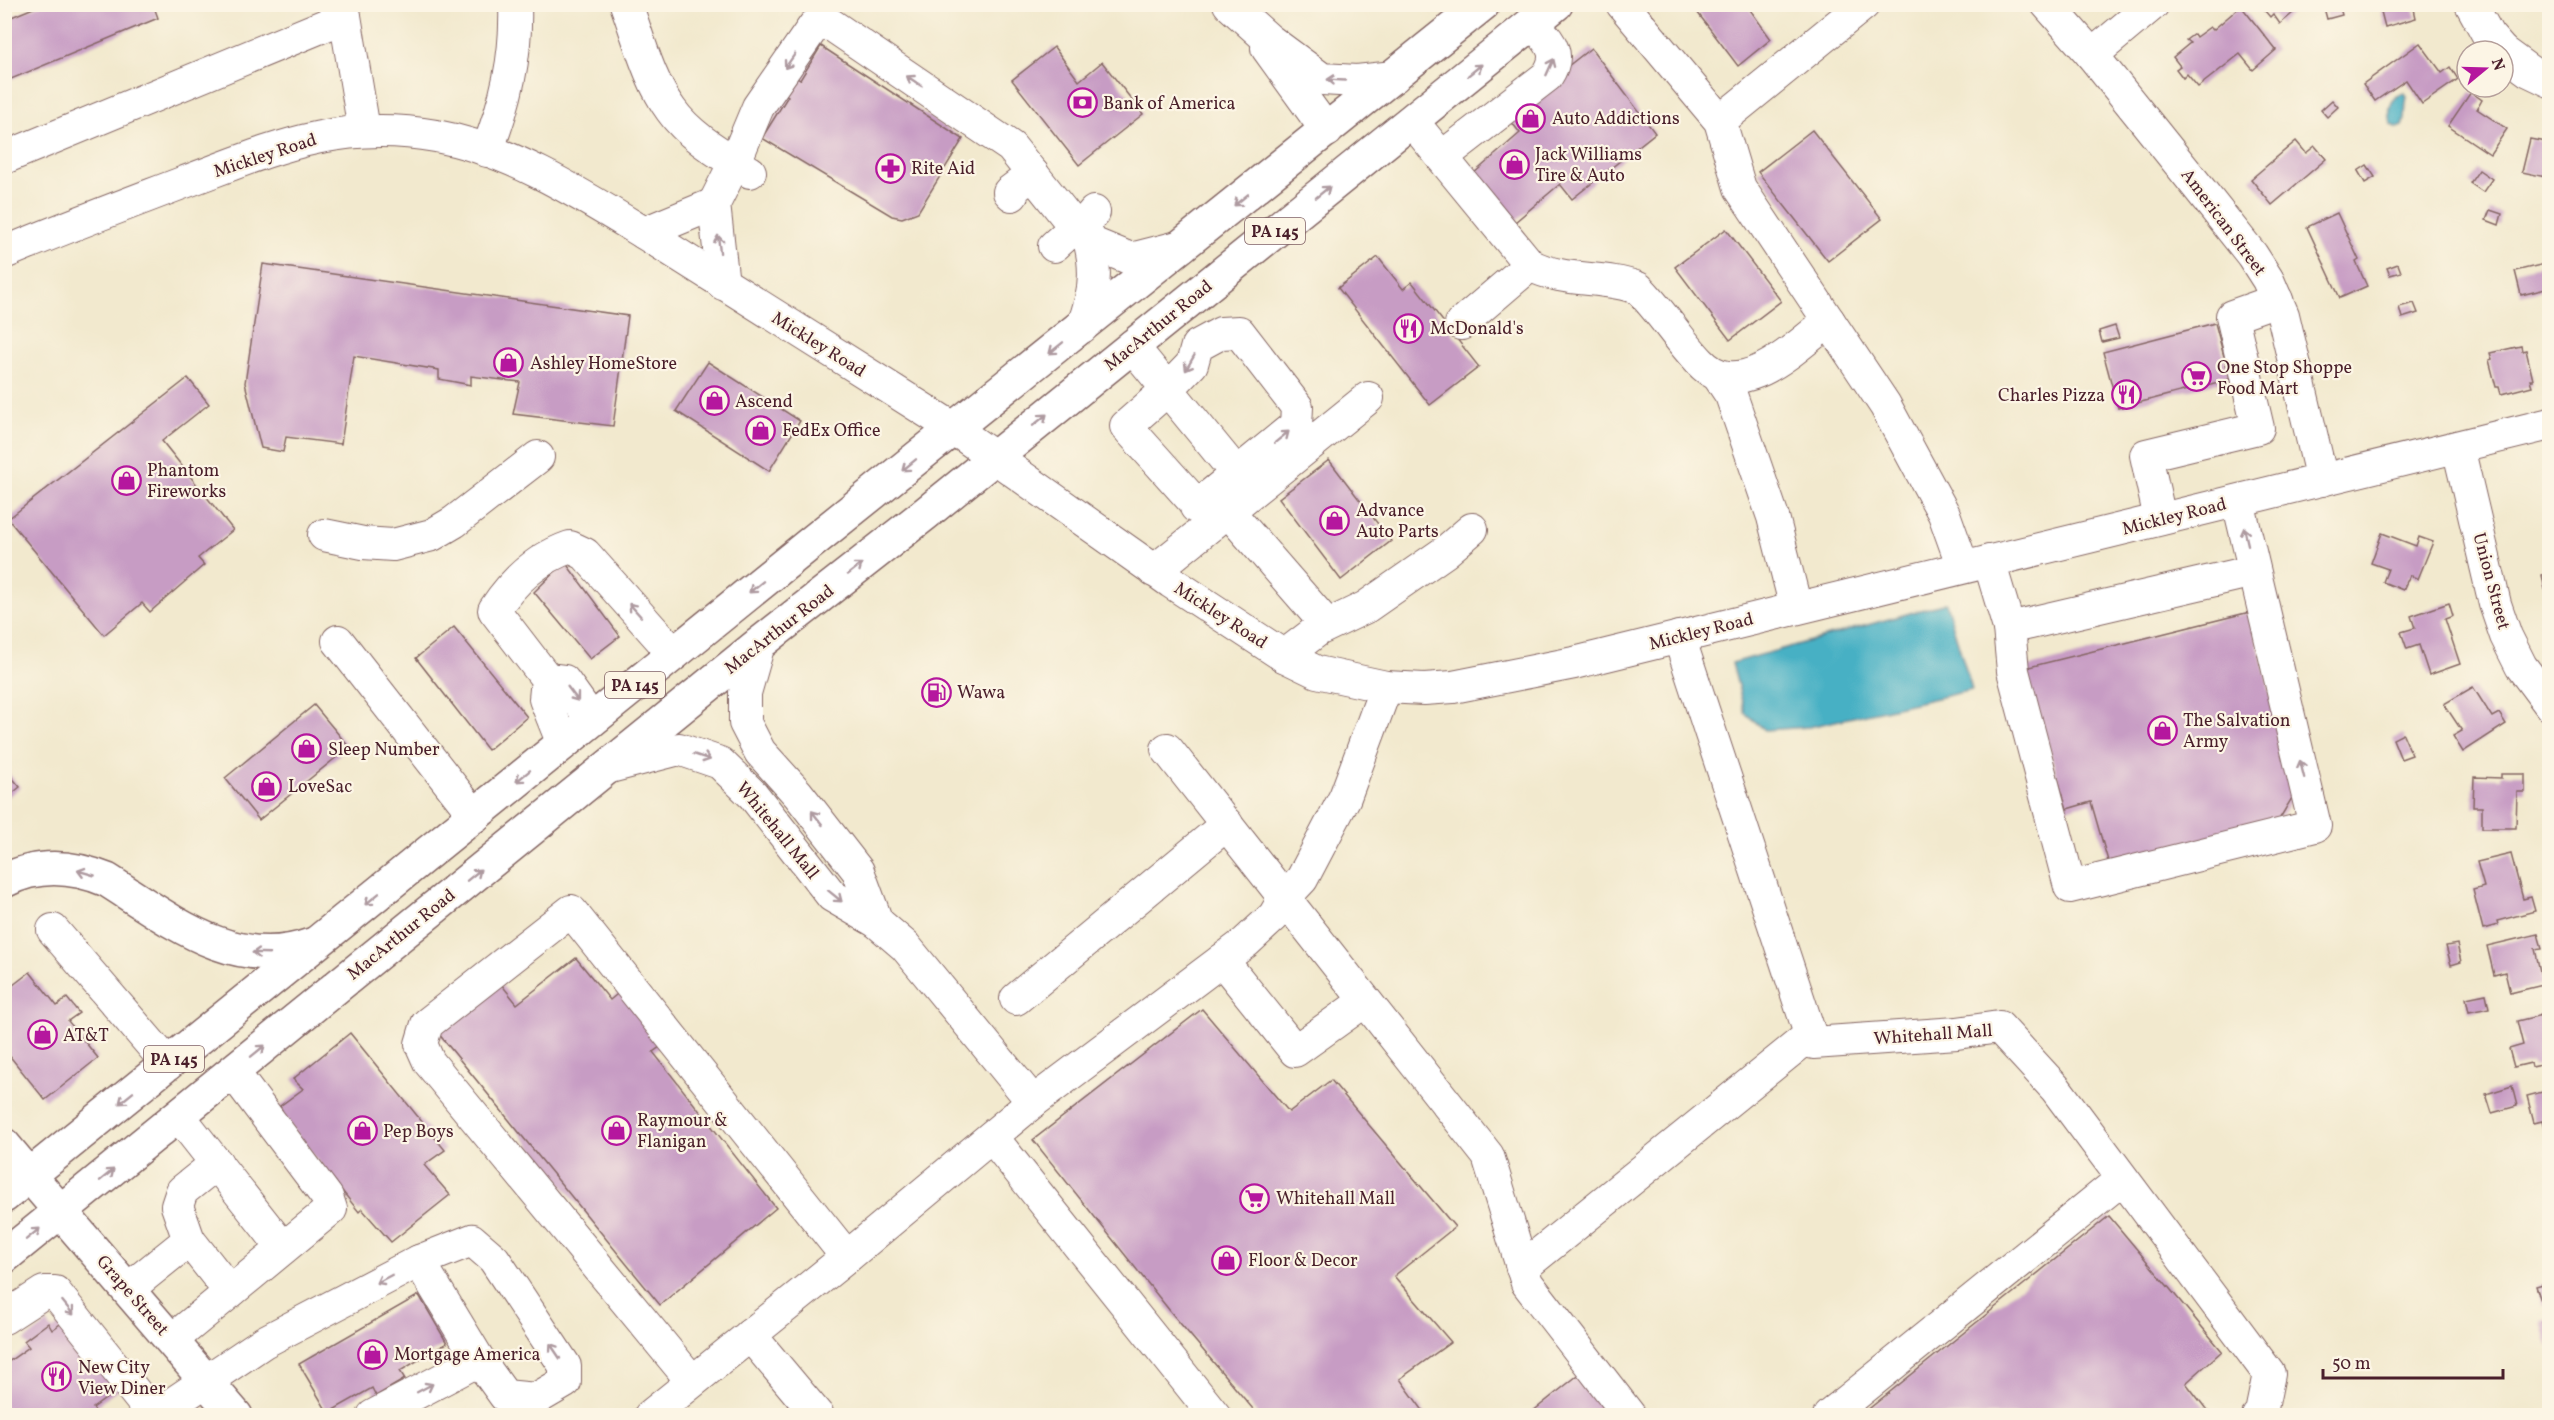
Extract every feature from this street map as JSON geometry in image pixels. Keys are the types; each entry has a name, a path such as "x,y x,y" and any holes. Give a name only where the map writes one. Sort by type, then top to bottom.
{"main road":[{"name":"PA 145","path":"4,1196 1483,4"},
{"name":"MacArthur Road","path":"4,1257 759,644 1545,14"},
{"path":"4,881 16,874 43,868 66,868 107,880 177,924 221,946 237,951 266,954 299,949 318,943"},
{"name":"Grape Street","path":"4,1145 236,1416"}],"street":[{"path":"487,151 502,113 512,73 516,32 515,4"},
{"path":"626,4 655,80 671,110 697,137 743,167"},
{"path":"1622,4 1720,122 1740,188 1890,415 1944,514 1976,564 2009,628 2013,671 2070,887 2315,826 2238,501"},
{"name":"American Street","path":"2047,4 2092,55 2252,255 2268,280 2283,315 2322,480"},
{"path":"2092,55 2153,4"},
{"path":"2470,4 2492,39"},
{"path":"1720,122 1848,10"},
{"path":"4,158 344,11 364,130"},
{"path":"1442,157 1547,76 1554,65 1555,53 1549,42 1545,14"},
{"path":"1240,15 1322,79 1357,81 1394,77"},
{"path":"1240,15 1327,131"},
{"path":"644,233 714,204 743,167 758,107 814,26 830,24 991,119 1011,147 1023,184 1079,232 1131,259 1183,246"},
{"path":"2515,60 2529,71 2550,81"},
{"path":"1412,121 1530,265 1546,273 1625,284 1638,288 1701,364 1719,377 1731,395 1773,517 1796,608"},
{"name":"Mickley Road","path":"4,253 79,222 292,142 364,130 395,131 436,136 487,151 575,192 644,233 954,429 1154,571 1284,656 1317,672 1386,687 1453,687 1574,663 2550,424"},
{"path":"714,204 723,284"},
{"path":"1079,232 1095,288 1082,327"},
{"path":"1461,324 1530,265"},
{"path":"2258,428 2232,316 2277,300"},
{"path":"1719,377 1737,378 1755,374 1774,364 1828,321"},
{"path":"1212,514 1237,474 1296,425 1297,407 1260,356 1239,332 1221,333 1197,346 1192,364 1167,390 1126,426 1212,514 1328,625"},
{"path":"1132,346 1237,474"},
{"path":"1154,571 1212,514 1368,398"},
{"path":"2160,519 2146,455 2308,418"},
{"name":"Union Street","path":"2458,447 2494,604 2506,636 2522,666 2550,705"},
{"path":"324,535 363,543 393,545 432,535 454,522 538,457"},
{"path":"1284,656 1328,625 1366,607 1445,552 1472,529"},
{"path":"563,744 545,699 547,679 494,610 507,589 549,554 570,547 585,554 674,654"},
{"path":"2009,628 2254,571"},
{"path":"1522,1268 1810,1035 1679,637"},
{"path":"338,641 475,816"},
{"name":"Whitehall Mall","path":"759,644 745,693 745,723 760,752 798,794 858,871 877,922"},
{"path":"547,679 564,681 592,720"},
{"path":"650,1416 848,1257 1033,1102 1222,960 1274,916 1285,897 1302,879 1345,797 1386,687"},
{"name":"Whitehall Mall","path":"606,768 679,749 720,763 753,795 832,896 877,922 905,946 1033,1102"},
{"path":"1167,749 1488,1156 1527,1283 1630,1416"},
{"path":"1016,999 1227,824"},
{"path":"692,1381 429,1062 421,1044 427,1024 571,911 848,1257"},
{"path":"53,930 168,1064"},
{"path":"1222,960 1295,1051 1365,1001"},
{"name":"Whitehall Mall","path":"1810,1035 1813,1043 1957,1033 1999,1027 2056,1089 2269,1374 2261,1413 2258,1416"},
{"path":"172,1340 331,1209 327,1197 233,1071"},
{"path":"179,1116 284,1248"},
{"path":"992,1137 1215,1416"},
{"path":"217,1163 182,1191 177,1206 189,1240 230,1292"},
{"path":"1828,1416 2122,1179"},
{"path":"128,1289 189,1240"},
{"path":"4,1318 44,1292 55,1292 154,1416 264,1342 419,1261 472,1240 494,1259 565,1366 565,1382 536,1399 505,1396 479,1360 419,1261"},
{"path":"750,1335 818,1416"},
{"path":"373,1416 479,1360"}],"water":[{"path":"2405,93 2407,97 2405,119 2403,126 2398,128 2391,124 2390,110 2394,99"},
{"path":"1946,603 1972,690 1809,727 1765,730 1745,713 1732,663"}],"building":[{"path":"43,4 153,4 158,18 4,82 4,20"},
{"path":"1691,4 1746,4 1771,39 1738,66"},
{"path":"2259,4 2297,4 2300,7 2280,24 2273,14 2270,17"},
{"path":"2323,4 2339,4 2342,15 2327,19"},
{"path":"2379,4 2413,4 2416,18 2385,27"},
{"path":"2241,6 2276,50 2253,70 2240,54 2198,87 2187,74 2183,78 2176,69 2180,66 2173,57 2190,43 2186,40 2194,34 2196,37 2210,27 2213,30"},
{"path":"2420,43 2442,73 2450,67 2455,74 2455,81 2422,104 2406,80 2375,101 2363,84"},
{"name":"Rite Aid","path":"821,46 963,139 918,212 902,218 892,216 762,138 788,96 775,88 785,70 800,80"},
{"name":"Bank of America","path":"1054,47 1079,81 1102,62 1143,114 1079,165 1012,80"},
{"path":"1591,48 1655,133 1572,199 1560,184 1515,222 1473,174 1520,133 1506,115"},
{"path":"2466,99 2481,99 2477,109 2507,129 2490,154 2448,126"},
{"path":"2332,100 2338,107 2327,117 2321,110"},
{"path":"1812,130 1882,219 1828,261 1758,172"},
{"path":"2530,139 2550,143 2550,178 2522,172"},
{"path":"2296,141 2306,153 2315,146 2326,159 2272,205 2251,179"},
{"path":"2367,165 2375,177 2365,183 2358,171"},
{"path":"2479,170 2492,179 2483,192 2470,183"},
{"path":"2490,210 2502,214 2499,225 2486,220"},
{"path":"2337,213 2359,260 2356,262 2367,286 2340,298 2307,227"},
{"path":"1726,229 1781,301 1730,340 1675,267"},
{"name":"McDonald's","path":"1378,257 1403,289 1412,282 1479,367 1430,405 1338,288"},
{"path":"2549,263 2550,288 2521,295 2515,271"},
{"name":"Ashley HomeStore","path":"263,264 628,316 613,426 513,414 520,382 471,376 471,385 439,379 439,370 354,356 341,444 286,437 283,452 261,448 245,383"},
{"path":"2398,264 2401,272 2390,275 2387,268"},
{"path":"2414,303 2418,313 2402,318 2399,307"},
{"path":"2215,323 2230,379 2118,408 2103,352"},
{"path":"2115,326 2119,338 2102,342 2099,331"},
{"path":"2521,346 2522,351 2526,350 2533,380 2530,380 2532,386 2501,394 2499,387 2496,387 2489,360 2492,359 2490,353"},
{"path":"708,362 800,421 769,471 676,411"},
{"name":"Phantom Fireworks","path":"188,378 209,404 162,441 233,530 198,558 204,565 150,612 142,603 104,635 8,519"},
{"name":"Advance Auto Parts","path":"1329,460 1391,541 1341,580 1279,498"},
{"path":"2382,533 2416,546 2419,537 2433,542 2418,579 2410,575 2403,590 2383,582 2388,569 2371,563"},
{"path":"565,562 620,636 590,659 534,592"},
{"path":"2550,573 2550,588 2545,589 2542,575"},
{"path":"2449,603 2453,616 2445,619 2460,664 2429,675 2419,645 2407,649 2401,632 2415,628 2411,616"},
{"name":"The Salvation Army","path":"2250,612 2295,793 2277,823 2108,861 2091,802 2067,809 2025,668"},
{"path":"454,627 527,717 488,750 416,658"},
{"path":"2473,687 2492,717 2499,713 2506,724 2463,752 2453,736 2462,731 2444,704"},
{"path":"314,705 349,747 259,820 225,778"},
{"path":"2403,734 2412,755 2401,759 2393,739"},
{"path":"4,768 20,787 4,800"},
{"path":"2501,774 2525,774 2525,792 2517,792 2516,828 2482,828 2482,807 2473,807 2474,777 2501,778"},
{"path":"2511,854 2523,899 2531,897 2535,911 2497,921 2498,925 2483,929 2473,890 2484,887 2477,862"},
{"path":"2538,934 2542,948 2535,949 2543,985 2510,993 2505,972 2494,975 2487,946"},
{"path":"2457,944 2461,962 2451,965 2446,946"},
{"name":"Raymour & Flanigan","path":"576,958 610,1000 622,990 664,1044 653,1052 776,1208 660,1305 438,1033 501,984 517,1004"},
{"name":"AT&T","path":"30,972 57,1006 67,998 79,1013 68,1021 98,1058 45,1100 4,1049 4,992"},
{"path":"2486,994 2489,1008 2469,1012 2466,998"},
{"name":"Whitehall Mall","path":"1202,1009 1289,1112 1331,1080 1455,1227 1394,1276 1451,1342 1400,1379 1427,1416 1259,1416 1174,1316 1033,1140"},
{"path":"2550,1013 2550,1063 2532,1067 2531,1063 2514,1067 2509,1049 2523,1045 2517,1021"},
{"name":"Pep Boys","path":"350,1033 445,1150 424,1165 450,1195 391,1242 362,1209 359,1212 279,1112 282,1110 280,1106 303,1089 293,1079"},
{"path":"2512,1086 2517,1106 2492,1113 2486,1094"},
{"path":"2550,1090 2549,1146 2542,1121 2534,1123 2527,1096"},
{"path":"2109,1216 2222,1351 2186,1383 2210,1414 1860,1416"},
{"path":"2550,1282 2550,1302 2542,1304 2536,1286"},
{"name":"Mortgage America","path":"419,1295 447,1343 400,1371 405,1379 376,1396 372,1388 328,1413 299,1364"},
{"name":"New City View Diner","path":"67,1319 119,1389 93,1408 98,1416 12,1416 4,1405 4,1365 29,1347 24,1341 48,1323 52,1330"},
{"path":"2550,1319 2550,1346 2549,1346 2542,1321"},
{"path":"1582,1372 1616,1416 1527,1416"}],"place":[{"name":"Bank of America","path":"1082,103"},
{"name":"Auto Addictions","path":"1531,118"},
{"name":"Jack Williams Tire & Auto","path":"1514,164"},
{"name":"Rite Aid","path":"890,168"},
{"name":"McDonald's","path":"1409,328"},
{"name":"Ashley HomeStore","path":"509,363"},
{"name":"One Stop Shoppe Food Mart","path":"2196,377"},
{"name":"Charles Pizza","path":"2126,395"},
{"name":"Ascend","path":"714,401"},
{"name":"FedEx Office","path":"761,430"},
{"name":"Phantom Fireworks","path":"126,480"},
{"name":"Advance Auto Parts","path":"1335,520"},
{"name":"Wawa","path":"936,692"},
{"name":"The Salvation Army","path":"2162,730"},
{"name":"Sleep Number","path":"307,749"},
{"name":"LoveSac","path":"267,786"},
{"name":"AT&T","path":"42,1035"},
{"name":"Raymour & Flanigan","path":"616,1130"},
{"name":"Pep Boys","path":"362,1131"},
{"name":"Whitehall Mall","path":"1255,1198"},
{"name":"Floor & Decor","path":"1227,1260"},
{"name":"Mortgage America","path":"373,1354"},
{"name":"New City View Diner","path":"57,1377"}]}
